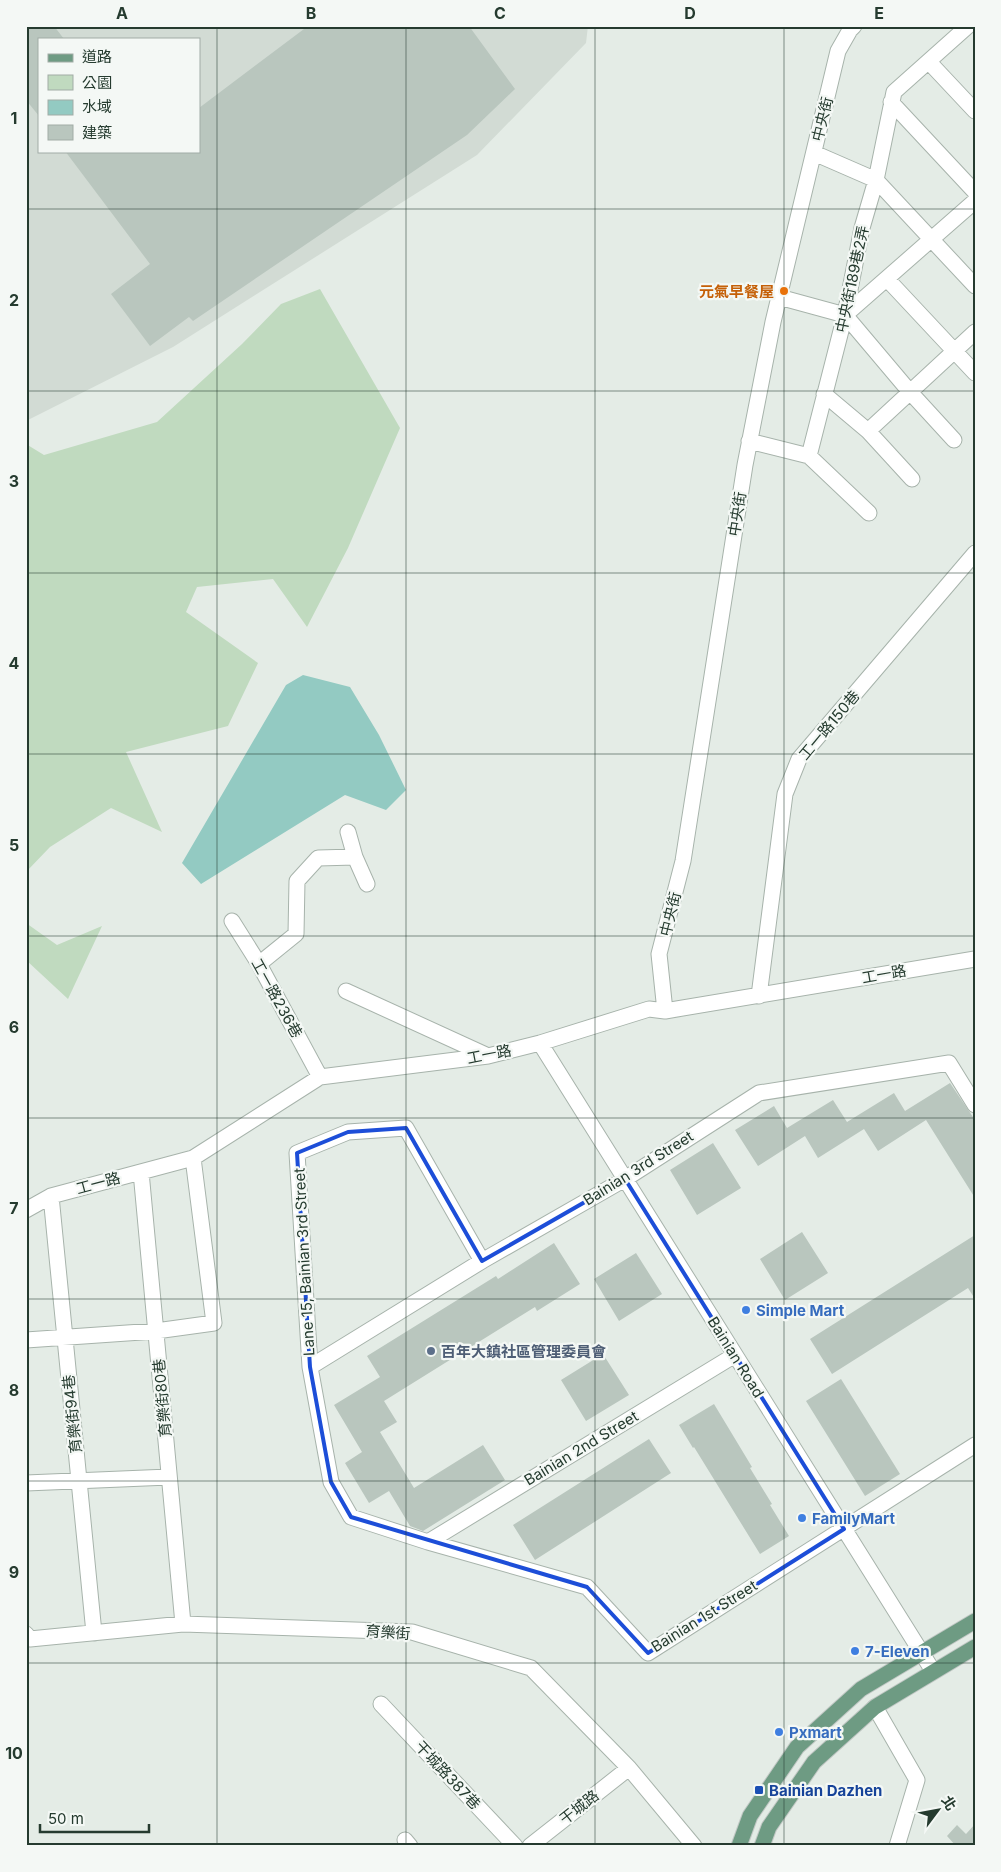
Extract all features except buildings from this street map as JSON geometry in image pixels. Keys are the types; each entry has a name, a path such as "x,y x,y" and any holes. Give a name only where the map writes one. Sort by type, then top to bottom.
{"main road":[{"path":"739,1846 750,1816 797,1748 861,1689 975,1622"},
{"path":"762,1846 769,1827 814,1762 875,1707 975,1646"}],"street":[{"name":"中央街","path":"665,1011 659,954 683,861 749,442 779,297 838,51 854,26"},
{"path":"968,26 894,92 891,102 975,192"},
{"path":"929,62 975,111"},
{"name":"中央街189巷2弄","path":"809,456 845,315 862,228 876,180 891,102"},
{"path":"814,153 876,180 975,286"},
{"path":"845,315 975,200"},
{"path":"887,279 975,373"},
{"path":"779,297 845,315 910,392 954,440"},
{"path":"868,431 975,332"},
{"path":"824,394 868,431 912,479"},
{"path":"749,442 809,456 870,513"},
{"name":"工一路150巷","path":"759,996 785,794 799,759 975,553"},
{"path":"348,832 355,857 367,884"},
{"path":"259,964 296,934 297,881 318,858 355,857"},
{"name":"工一路236巷","path":"232,921 259,964 320,1077"},
{"name":"工一路","path":"26,1210 51,1196 193,1158 320,1077 488,1056 540,1043 649,1009 665,1011 975,958"},
{"path":"346,991 488,1056"},
{"name":"Bainian Road","path":"540,1043 933,1671"},
{"name":"Bainian 3rd Street","path":"310,1367 482,1261 625,1178 759,1093 949,1063 975,1104"},
{"name":"Lane 15, Bainian 3rd Street","path":"310,1367 297,1153 348,1132 406,1128 482,1261"},
{"path":"26,1340 156,1331 214,1323 193,1158"},
{"name":"育樂街80巷","path":"141,1172 183,1624"},
{"name":"育樂街94巷","path":"51,1196 94,1633"},
{"name":"Bainian 2nd Street","path":"428,1542 735,1355"},
{"path":"310,1367 331,1482 351,1517 428,1542"},
{"name":"Bainian 1st Street","path":"428,1542 586,1587 648,1653 975,1444"},
{"path":"26,1483 169,1477"},
{"name":"育樂街","path":"28,1636 94,1633 183,1624 412,1632 531,1668 629,1768 694,1846"},
{"name":"干城路387巷","path":"381,1704 515,1846"},
{"path":"875,1707 917,1780 897,1846"},
{"name":"干城路","path":"530,1846 629,1768"}],"highlighted area":[{"path":"406,1128 482,1261 625,1179 844,1529 648,1653 587,1587 351,1517 331,1482 310,1367 297,1153 348,1132"}],"shaded area":[{"path":"26,26 588,26 586,43 477,155 173,347 26,421"}],"green space":[{"path":"320,289 400,428 348,548 307,627 273,579 197,587 186,612 258,663 228,726 126,752 162,832 111,808 50,847 26,872 26,444 44,455 157,422 242,344 281,304"},
{"path":"26,923 57,945 102,926 68,999 26,960"}],"water":[{"path":"303,675 350,687 379,735 406,790 386,810 345,795 201,884 182,863 286,685"}],"place":[{"name":"元氣早餐屋","path":"784,291"},
{"name":"Simple Mart","path":"746,1310"},
{"name":"百年大鎮社區管理委員會","path":"431,1351"},
{"name":"FamilyMart","path":"802,1518"},
{"name":"7-Eleven","path":"855,1651"},
{"name":"Pxmart","path":"779,1732"},
{"name":"Bainian Dazhen","path":"759,1790"}]}
